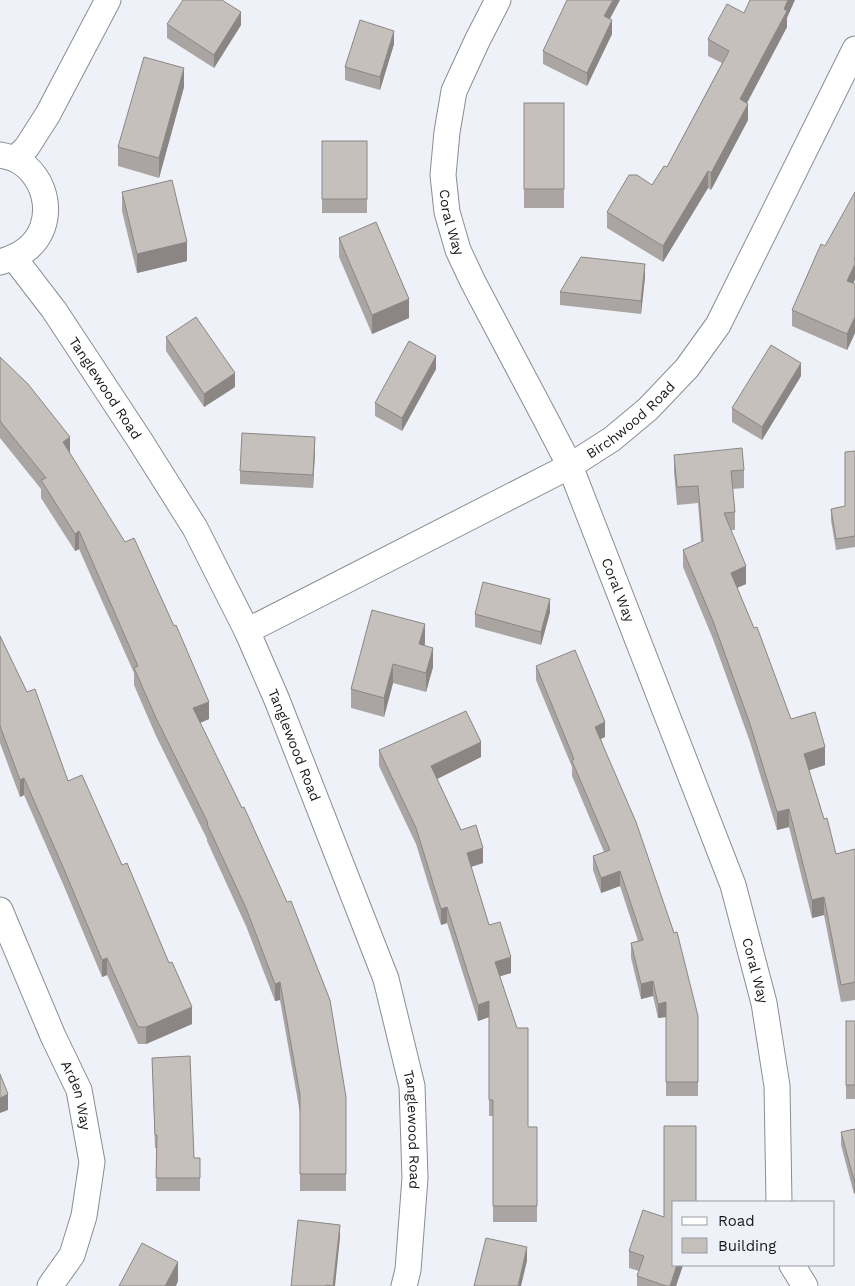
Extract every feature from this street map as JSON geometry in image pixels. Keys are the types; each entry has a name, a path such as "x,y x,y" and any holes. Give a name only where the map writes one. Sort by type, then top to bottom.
{"street":[{"path":"7,157 27,147 48,114 108,0"},
{"name":"Coral Way","path":"498,0 454,91 442,175 447,212 458,250 473,282 570,466 733,885 764,1003 777,1086 779,1201"},
{"name":"Birchwood Road","path":"247,631 570,466 612,438 648,409 687,368 718,325 855,49"},
{"path":"7,157 29,169 40,183 46,200 45,218 40,234 29,248 7,260"},
{"name":"Tanglewood Road","path":"7,260 54,310 195,528 247,631 277,700 386,979 412,1086 415,1178 408,1270 404,1286"},
{"name":"Arden Way","path":"0,910 79,1090 92,1162 84,1216 72,1254 50,1286"}],"building":[{"path":"183,0 222,0 241,12 214,55 167,24"},
{"path":"567,0 613,0 604,16 612,20 587,73 543,51"},
{"path":"750,0 788,0 784,9 787,11 740,99 748,104 711,173 708,171 663,246 607,212 629,175 637,175 652,185 664,166 667,167 729,51 708,39 727,4 744,13"},
{"path":"360,20 394,31 380,77 345,67"},
{"path":"144,57 184,68 159,158 118,147"},
{"path":"524,103 564,103 564,189 524,189"},
{"path":"322,141 367,141 367,199 322,199"},
{"path":"172,180 187,242 137,254 122,192"},
{"path":"855,192 855,264 847,281 855,284 855,317 847,334 792,310 821,244 825,246"},
{"path":"376,222 409,299 372,315 339,238"},
{"path":"581,257 645,264 641,301 560,292"},
{"path":"196,317 235,373 204,394 166,337"},
{"path":"409,341 436,356 402,418 375,403"},
{"path":"771,345 801,363 762,427 732,408"},
{"path":"0,357 28,384 70,437 63,442 125,542 134,538 174,626 176,625 209,702 193,708 242,808 244,807 287,902 291,901 330,1000 346,1097 346,1174 300,1174 300,1095 280,982 275,984 246,908 208,823 156,718 134,668 138,666 79,531 75,534 41,480 46,478 0,421"},
{"path":"242,433 315,437 313,475 240,471"},
{"path":"742,448 744,470 731,471 735,512 724,513 746,566 731,573 754,628 757,627 791,719 815,712 825,747 804,754 824,819 827,818 836,854 855,849 855,982 841,985 824,897 812,900 789,809 777,812 750,724 713,621 683,550 703,541 698,486 677,487 674,455"},
{"path":"855,451 855,536 836,539 831,509 845,506 845,452"},
{"path":"483,582 550,599 541,632 475,614"},
{"path":"372,610 425,624 419,644 433,648 426,673 393,664 384,698 351,689"},
{"path":"0,636 27,692 35,689 68,781 82,775 122,865 127,863 169,963 172,962 192,1007 146,1027 138,1027 107,958 102,960 24,778 20,780 0,726"},
{"path":"575,650 605,722 595,727 636,822 674,933 677,932 698,1016 698,1082 666,1082 666,1002 658,1004 653,981 641,984 631,943 643,940 620,871 601,878 593,856 610,850 572,761 574,759 536,666"},
{"path":"466,711 481,742 431,766 461,830 476,825 483,848 467,853 489,925 500,922 511,957 495,962 517,1028 528,1028 528,1127 537,1127 537,1206 493,1206 493,1100 489,1100 489,1001 478,1005 447,907 441,909 416,828 379,750"},
{"path":"846,1021 855,1021 855,1085 846,1085"},
{"path":"190,1056 194,1158 200,1158 200,1178 156,1178 157,1135 155,1135 152,1058"},
{"path":"0,1074 8,1094 0,1098"},
{"path":"664,1126 696,1126 696,1201 672,1201 672,1266 677,1266 670,1286 637,1276 644,1256 629,1251 643,1210 664,1217"},
{"path":"855,1129 855,1180 854,1180 841,1132"},
{"path":"298,1220 340,1225 333,1286 291,1286"},
{"path":"486,1238 527,1247 518,1286 474,1286"},
{"path":"142,1243 178,1262 165,1286 119,1286"}]}
